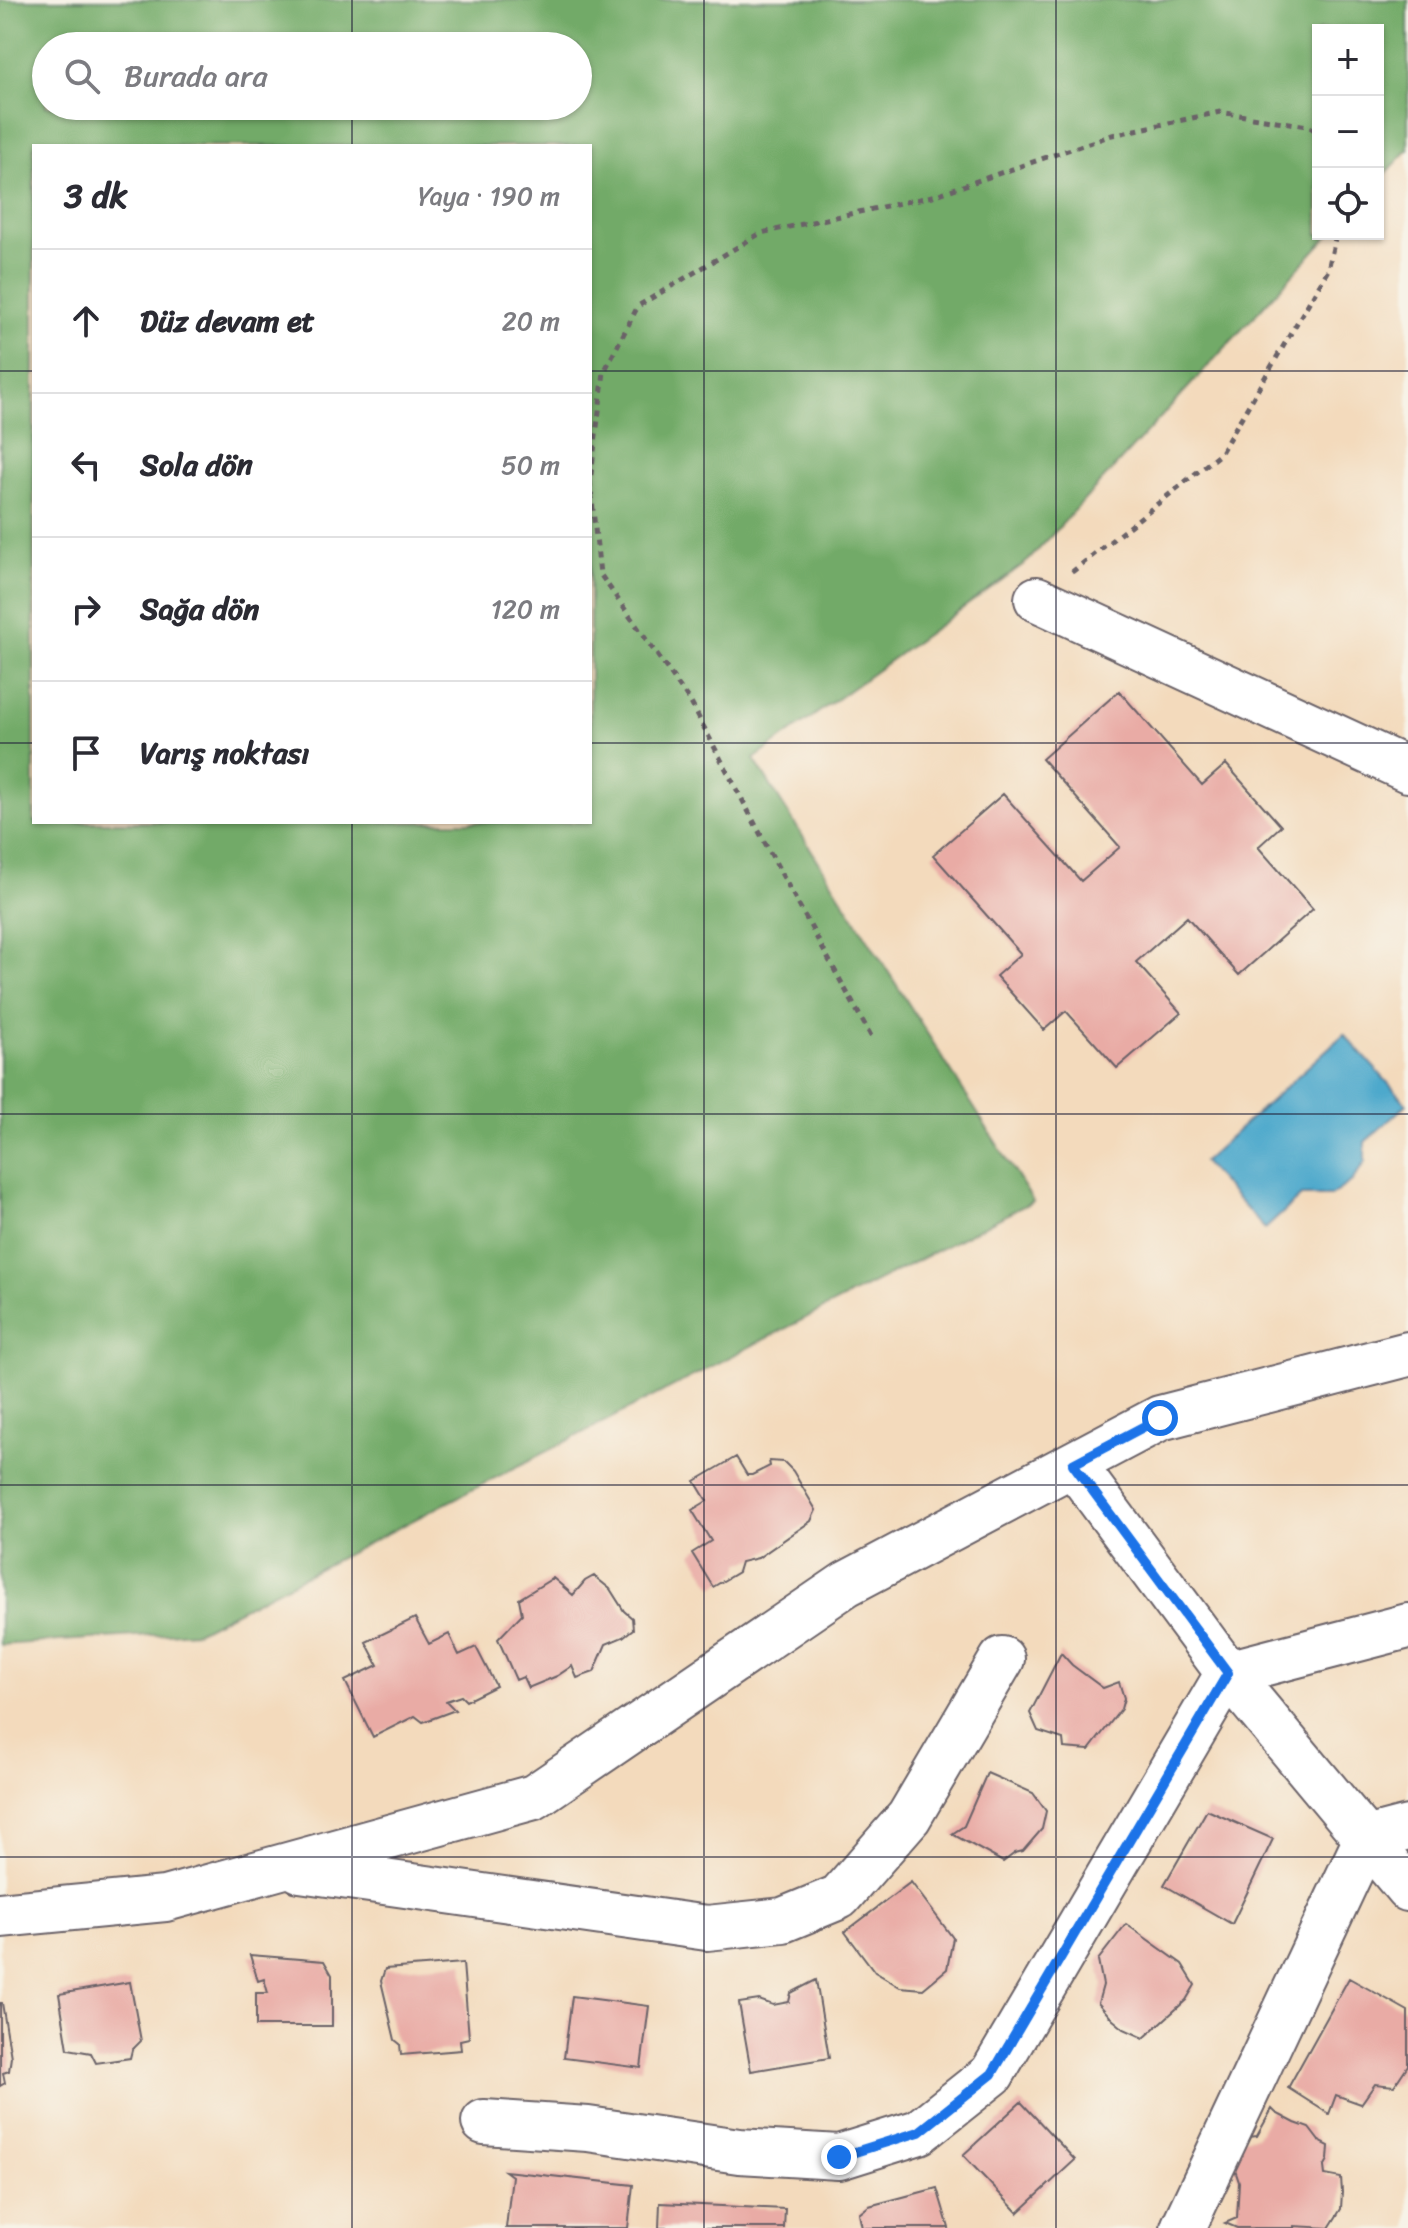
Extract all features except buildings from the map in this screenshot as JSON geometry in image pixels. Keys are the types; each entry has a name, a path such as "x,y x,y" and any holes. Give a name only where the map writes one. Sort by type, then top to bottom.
{"street":[{"path":"1037,599 1408,770"},
{"path":"0,1915 165,1899 534,1797 846,1584 1160,1418 1408,1354"},
{"path":"1073,1464 1228,1673 1408,1889"},
{"path":"484,2122 588,2129 739,2151 839,2157 919,2132 992,2074 1228,1673 1408,1626"},
{"path":"281,1867 707,1928 783,1920 839,1897 909,1817 1002,1659"},
{"path":"1366,1839 1408,1828"},
{"path":"1183,2228 1366,1839"}],"path":[{"path":"592,466 604,372 638,306 761,233 933,196 1112,135 1220,112 1312,128"},
{"path":"1037,599 1220,454 1328,270 1335,240"},
{"path":"592,500 600,574 691,703 871,1036"}],"green space":[{"path":"0,0 1408,0 1408,150 1384,176 1384,24 1312,24 1312,240 1324,240 1028,561 754,759 1033,1201 196,1632 0,1645"}],"water":[{"path":"1344,1034 1407,1104 1365,1142 1365,1162 1352,1181 1330,1196 1301,1196 1265,1229 1203,1162"}],"route":[{"path":"839,2157 919,2132 992,2074 1228,1673 1073,1464 1160,1418"}]}
